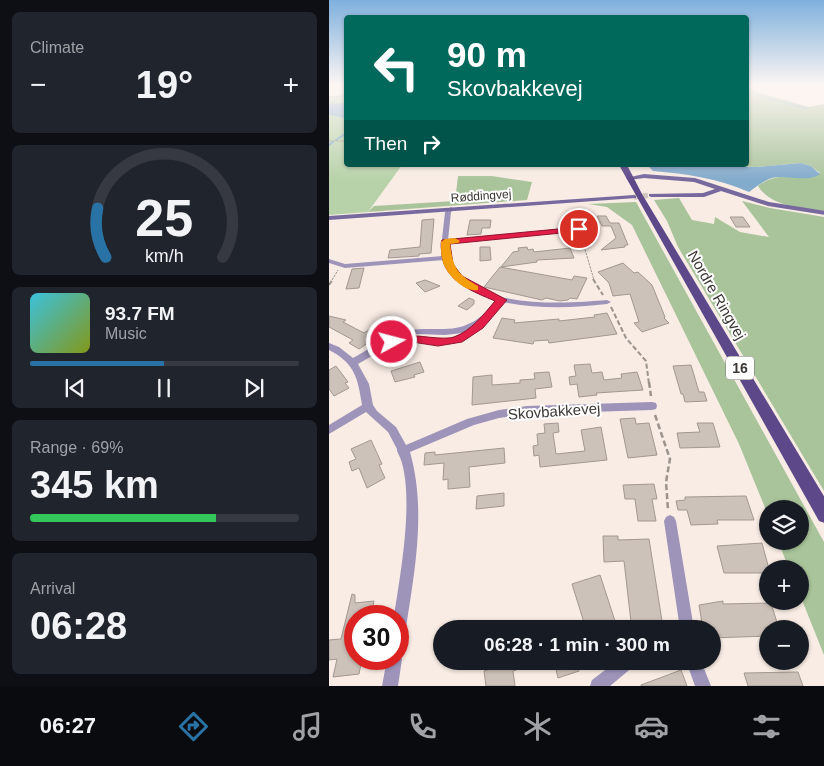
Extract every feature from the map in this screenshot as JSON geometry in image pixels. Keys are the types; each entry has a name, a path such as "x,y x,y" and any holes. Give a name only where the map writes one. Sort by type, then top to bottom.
{"main road":[{"name":"Nordre Ringvej","path":"625,167 634,178"},
{"name":"Nordre Ringvej","path":"631,167 634,178 656,222 824,515"}],"street":[{"path":"634,178 695,180 768,204 824,213"},
{"path":"651,195 704,194 723,188"},
{"name":"Røddingvej","path":"329,218 634,197"},
{"path":"451,209 445,242 448,264 459,278 477,290 501,300 549,306 576,306 607,302"},
{"path":"445,242 579,229"},
{"path":"329,261 342,265 376,265 447,258"},
{"path":"352,362 392,342 412,339 438,342 458,340 479,326 501,300"},
{"path":"329,346 347,356 360,373 366,390 368,406 395,433 409,468 413,515 402,605"},
{"path":"329,430 368,406"},
{"name":"Skovbakkevej","path":"402,451 471,422 499,414 527,410 652,406"},
{"path":"670,521 686,620"},
{"path":"390,686 392,670"},
{"path":"598,686 618,670"},
{"path":"697,670 703,686"}],"path":[{"path":"329,141 344,141"},
{"path":"579,229 593,278 613,310 626,338 646,361 652,406 670,459 666,482 670,521"},
{"path":"329,285 342,265"}],"green space":[{"path":"329,117 344,117 344,167 401,167 368,212 329,215"},
{"path":"749,117 824,117 824,211 779,202 764,193 758,186 779,177 820,173 811,166 801,163 749,167"},
{"path":"458,176 492,176 532,182 527,200 368,212 374,206 455,201"},
{"path":"679,198 692,220 714,224 715,217 740,232 769,237 742,201 770,208 824,217 824,491 678,247 667,221 654,200"},
{"path":"636,202 801,500 762,500 739,444 632,225 607,207 588,204"},
{"path":"809,515 824,542 824,655 806,610 809,610 809,560 785,560 782,550 809,550"}],"water":[{"path":"801,163 811,166 820,174 811,178 782,177 769,179 749,192 714,180 653,171 649,167 749,167"}],"building":[{"path":"597,216 606,216 610,223 619,223 628,245 601,250 616,238 611,226 602,226"},
{"path":"730,217 743,217 750,227 736,227"},
{"path":"434,219 431,253 419,254 419,256 388,258 390,250 420,247 422,220"},
{"path":"470,220 491,220 490,228 482,228 481,234 467,235"},
{"path":"480,247 490,247 491,260 480,261"},
{"path":"527,247 528,250 533,249 534,252 570,248 574,258 537,260 537,262 501,267 513,252 519,251 518,248"},
{"path":"623,263 634,273 638,272 652,285 664,318 669,323 642,332 634,323 639,322 630,294 613,296 609,283 598,272"},
{"path":"500,267 572,280 574,276 587,278 577,299 570,298 560,301 546,298 542,300 484,287"},
{"path":"364,268 359,288 346,289 352,269"},
{"path":"425,280 440,286 425,292 416,283"},
{"path":"469,298 474,300 474,304 467,310 458,306"},
{"path":"607,313 617,334 549,343 548,340 534,341 533,344 493,338 502,318 515,320 514,323 559,319 559,321 595,317 594,315"},
{"path":"329,316 346,320 343,322 364,333 378,324 388,329 359,349 349,343 353,340 329,327"},
{"path":"420,362 424,372 414,375 415,377 395,382 391,371"},
{"path":"590,364 592,373 602,372 604,380 622,378 621,374 637,372 643,390 596,393 597,395 579,397 577,384 570,385 569,377 576,376 574,365"},
{"path":"691,365 699,392 704,392 707,401 685,402 683,394 681,394 673,366"},
{"path":"336,366 348,382 345,383 349,388 334,396 329,389 329,370"},
{"path":"549,372 552,387 535,389 536,398 472,405 473,377 492,375 492,385 520,383 520,380 535,379 534,373"},
{"path":"635,418 636,424 649,423 657,455 628,458 620,419"},
{"path":"558,423 559,432 553,433 556,454 585,451 581,430 601,427 607,460 540,467 539,455 534,456 533,446 538,445 537,434 545,433 544,424"},
{"path":"697,423 713,423 720,447 680,448 677,433 700,432"},
{"path":"371,440 382,464 379,465 385,478 367,488 359,468 352,471 349,462 356,459 351,449"},
{"path":"504,448 505,463 469,467 470,487 448,489 448,479 443,480 444,463 424,465 425,453 435,452 435,455"},
{"path":"654,484 657,499 652,499 656,521 638,521 635,499 625,499 623,485"},
{"path":"504,493 504,506 476,509 477,496"},
{"path":"746,496 754,520 717,520 718,524 691,525 687,510 678,510 676,501 685,500 685,497"},
{"path":"603,536 618,536 618,540 649,539 662,620 631,620 624,561 604,562"},
{"path":"759,543 759,550 764,550 767,560 759,560 759,573 724,573 717,546"},
{"path":"600,575 615,620 583,620 572,584"},
{"path":"352,594 355,595 355,603 374,601 373,605 349,605"},
{"path":"723,601 723,604 759,603 759,610 773,610 776,620 759,620 759,636 721,638 721,620 702,620 699,605"},
{"path":"344,627 344,670 360,670 359,674 333,677 337,659 329,660 329,640 341,639"},
{"path":"516,670 513,671 515,686 486,686 484,671"},
{"path":"556,670 579,670 579,671 558,678"},
{"path":"681,670 687,686 641,686"},
{"path":"798,672 803,686 748,686 744,673"}],"waterway":[{"path":"336,140 344,135"},
{"path":"329,145 333,142"}],"tunnel":[{"path":"634,197 651,195"}],"slow traffic":[{"path":"455,241 445,242 448,264 459,278 475,288"}],"route":[{"path":"392,342 412,339 438,342 458,340 479,326 501,300 477,290 459,278 448,264 445,242 579,229"}]}
